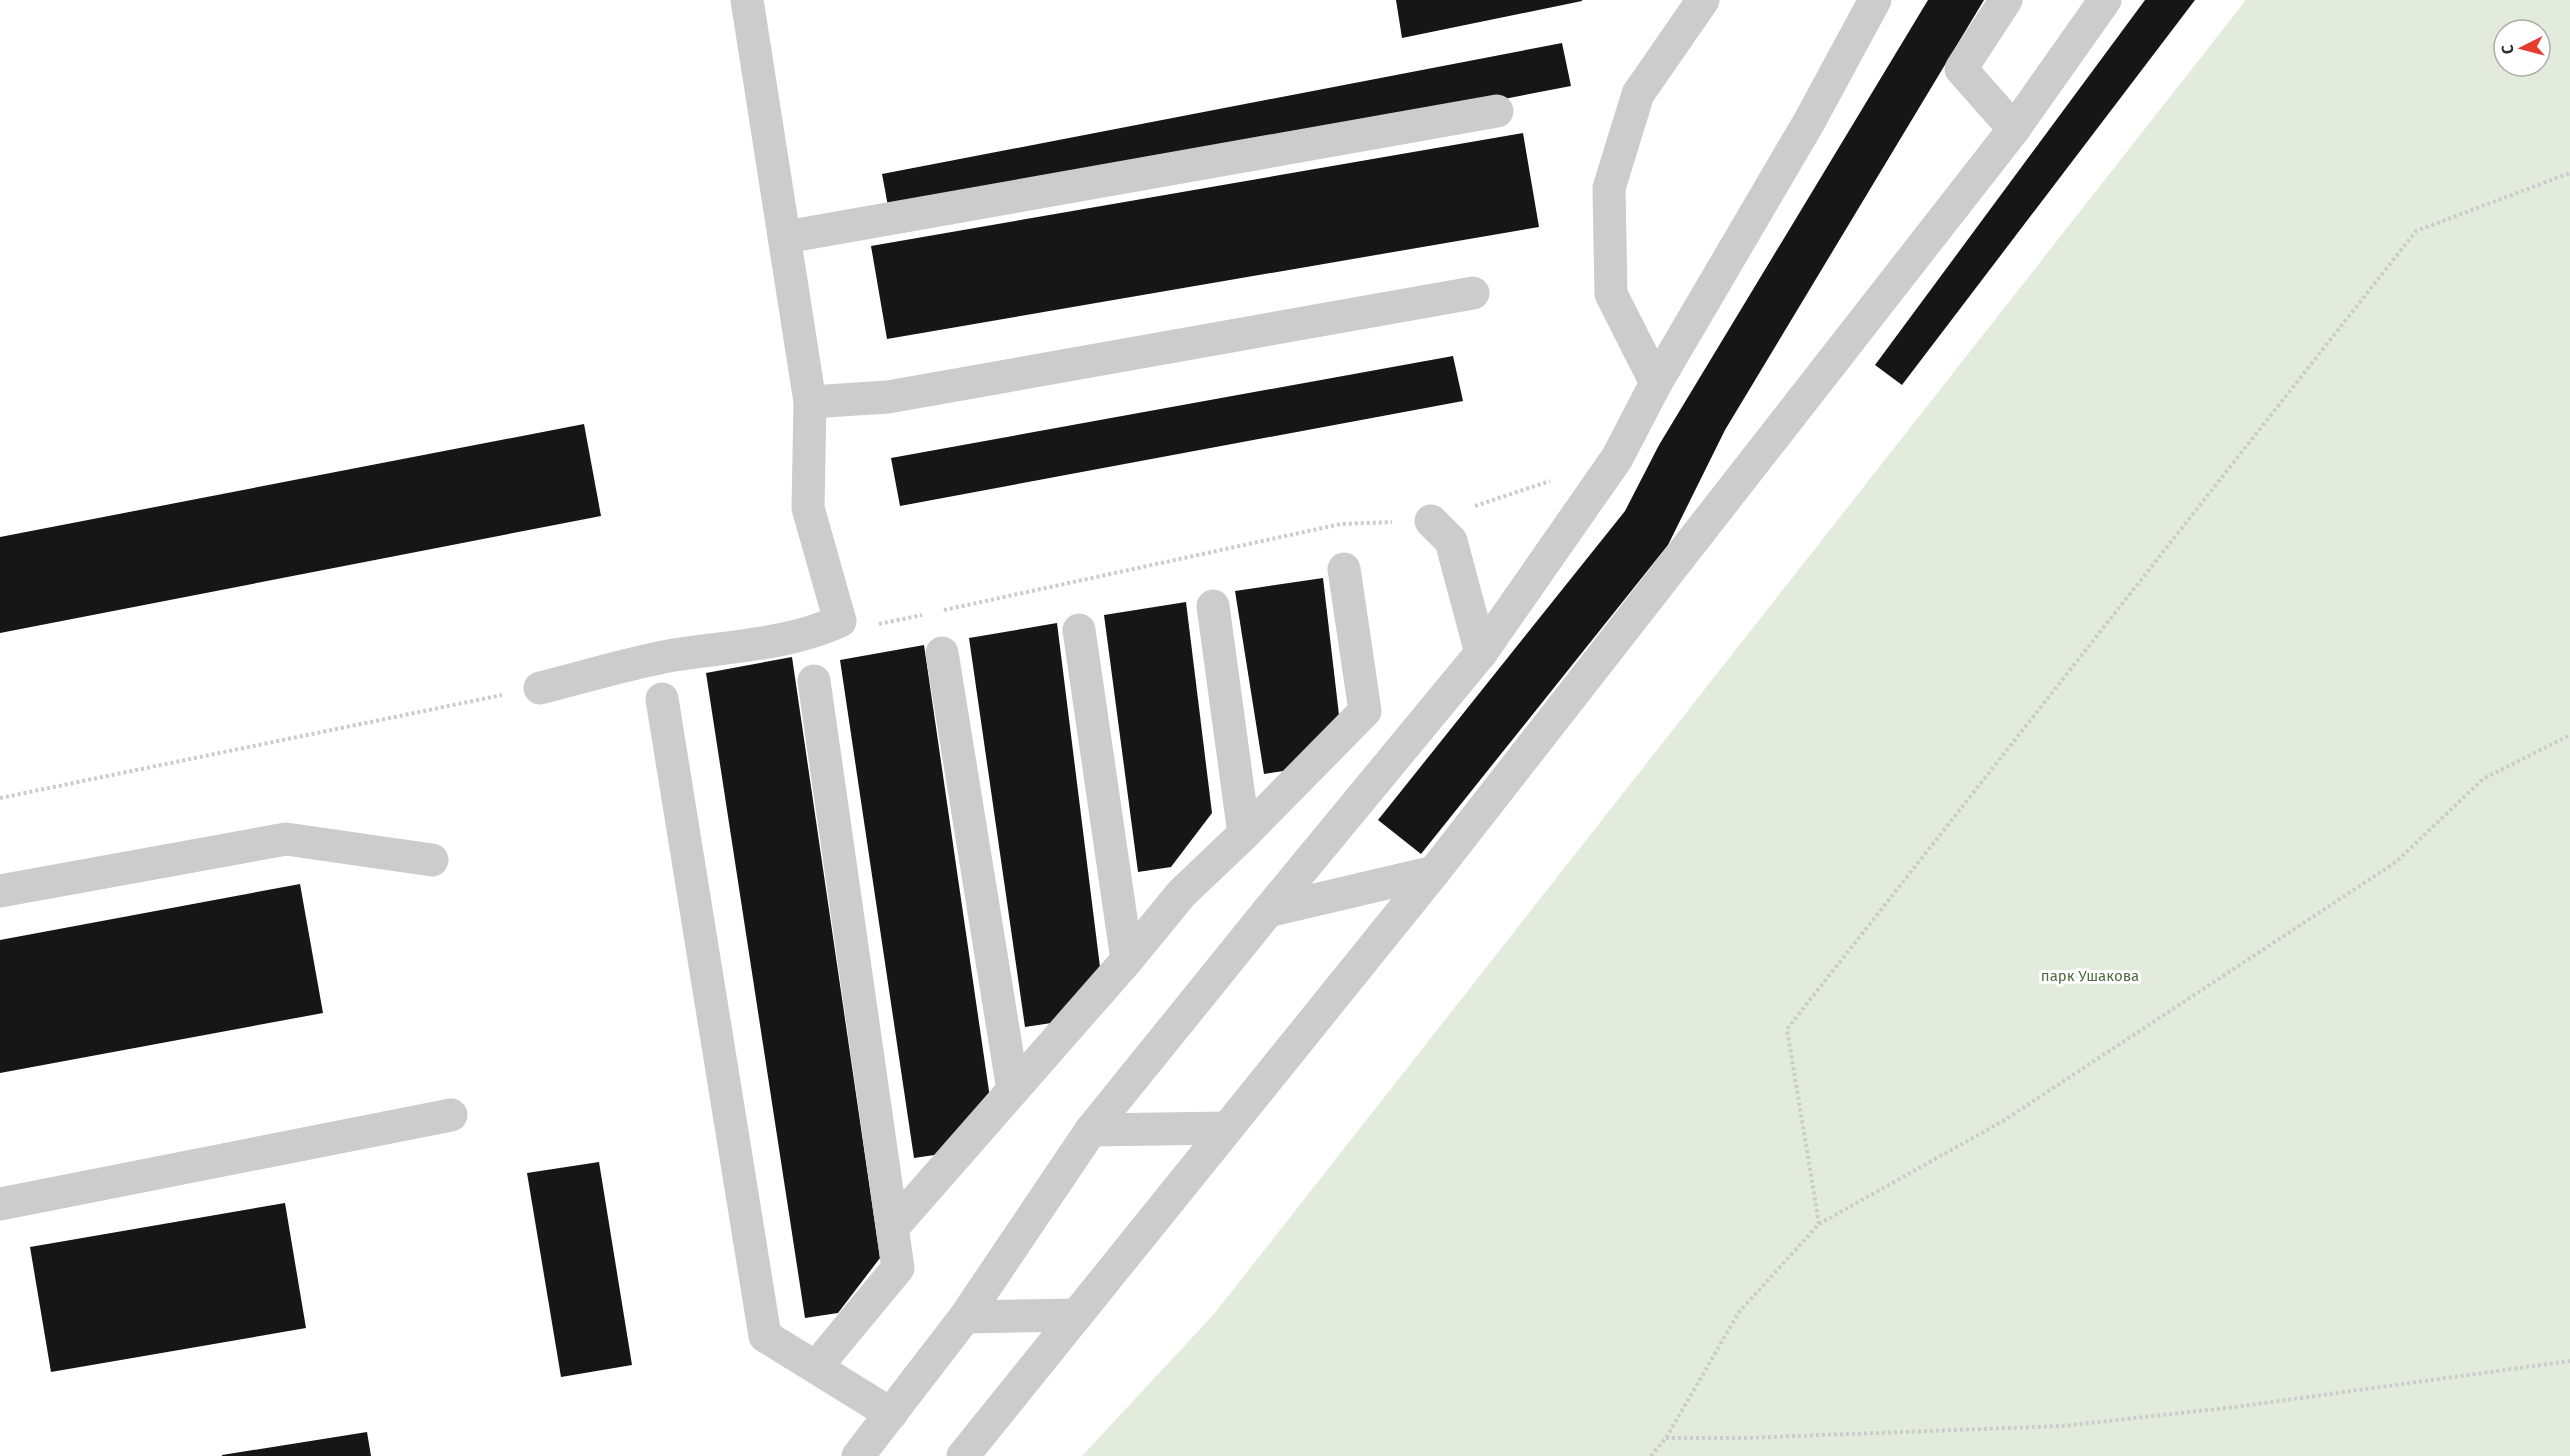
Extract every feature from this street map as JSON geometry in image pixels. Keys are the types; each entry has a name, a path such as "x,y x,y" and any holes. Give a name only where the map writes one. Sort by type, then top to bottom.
{"lane":[{"path":"540,688 672,656 789,638 840,621 808,508 810,402 786,237 747,0"},
{"path":"1656,384 1611,294 1609,188 1638,94 1703,0"},
{"path":"858,1456 965,1317 1091,1130 1481,653 1617,458 1656,384 1809,122 1875,0"},
{"path":"2006,0 1962,69 2014,129"},
{"path":"963,1456 1434,872 2014,129 2105,0"},
{"path":"786,237 1497,111"},
{"path":"810,402 888,397 1473,292"},
{"path":"1431,521 1451,541 1481,653"},
{"path":"892,1227 1127,960 1182,893 1244,834 1365,711 1344,569"},
{"path":"1213,606 1244,834"},
{"path":"1079,630 1127,960"},
{"path":"942,652 1013,1090"},
{"path":"814,681 898,1268 816,1367"},
{"path":"662,699 765,1336 891,1414"},
{"path":"0,891 286,839 432,860"},
{"path":"1268,911 1434,872"},
{"path":"0,1204 451,1115"},
{"path":"1091,1130 1226,1128"},
{"path":"965,1317 1077,1315"}],"path":[{"path":"1820,1224 1787,1029 2416,231 2570,173"},
{"path":"938,612 1341,524 1431,521 1551,480"},
{"path":"840,621 880,624 926,614"},
{"path":"0,798 540,688"},
{"path":"1651,1456 1666,1438 1739,1312 1820,1224 2003,1121 2396,862 2483,778 2570,735"},
{"path":"1666,1438 1745,1438 2061,1426 2235,1407 2570,1361"}],"green space":[{"name":"парк Ушакова","path":"2246,0 2570,0 2570,1456 1082,1456 1214,1314"}],"building":[{"path":"1396,0 1582,0 1582,1 1402,38"},
{"path":"1928,0 1984,0 1725,430 1668,545 1421,854 1378,820 1625,511 1659,445"},
{"path":"2145,0 2195,0 1902,385 1875,365"},
{"path":"1562,43 1571,86 890,217 882,174"},
{"path":"1523,133 1539,227 887,339 871,246"},
{"path":"1453,356 1463,401 900,506 891,458"},
{"path":"584,424 601,516 0,633 0,537"},
{"path":"1323,578 1339,715 1297,769 1264,774 1235,591"},
{"path":"1186,602 1212,813 1171,867 1138,872 1104,615"},
{"path":"1057,623 1100,967 1058,1022 1025,1027 969,638"},
{"path":"924,645 990,1098 948,1153 914,1158 840,660"},
{"path":"792,657 880,1258 838,1313 805,1318 706,673"},
{"path":"300,884 323,1013 0,1073 0,940"},
{"path":"599,1162 632,1365 561,1377 527,1173"},
{"path":"285,1203 306,1328 51,1372 30,1247"},
{"path":"367,1432 371,1456 222,1456 222,1455"}]}
